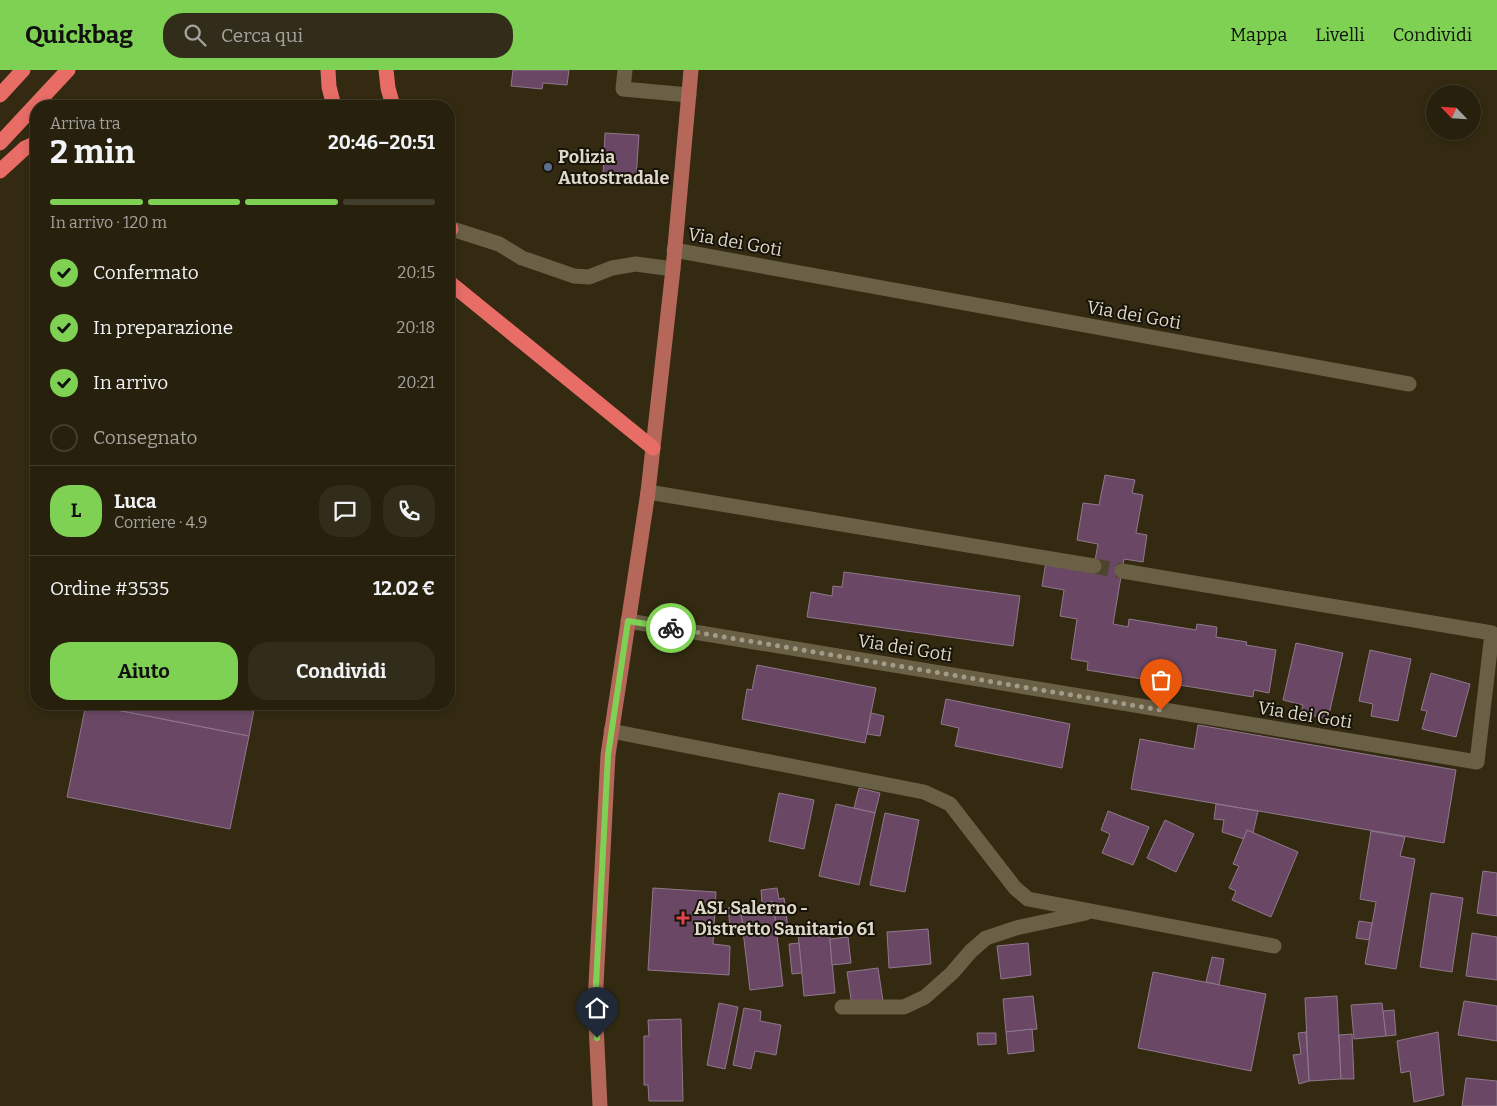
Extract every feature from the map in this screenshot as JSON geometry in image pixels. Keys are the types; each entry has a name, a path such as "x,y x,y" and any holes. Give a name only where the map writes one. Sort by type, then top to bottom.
{"highway":[{"path":"0,95 23,70"},
{"path":"40,100 68,70"},
{"path":"328,70 332,100"},
{"path":"386,70 391,100"},
{"path":"0,142 30,110"},
{"path":"0,171 30,146"},
{"path":"455,287 653,448"}],"main road":[{"name":"Via dei Goti","path":"600,1106 595,1004 608,755 648,492 673,269 691,70"}],"street":[{"path":"625,70 623,89 689,95"},
{"path":"455,230 499,244 522,258 574,276 589,278 612,268 636,264 673,269"},
{"name":"Via dei Goti","path":"674,250 1409,384"},
{"path":"648,492 1094,566"},
{"name":"Via dei Goti","path":"628,621 1476,762 1492,633 1122,571"},
{"path":"611,731 924,792 950,804 1016,888 1028,899 1274,946"},
{"path":"842,1007 904,1007 925,997 952,973 971,951 986,938 1016,928 1094,912"}],"building":[{"path":"513,70 569,70 567,85 543,83 542,89 511,86"},
{"path":"605,133 639,135 636,178 603,176"},
{"path":"1105,475 1135,480 1132,493 1143,495 1136,533 1147,535 1143,562 1124,559 1113,624 1128,627 1129,619 1196,630 1197,624 1217,627 1216,637 1247,642 1246,645 1276,650 1269,693 1254,690 1253,697 1087,670 1088,662 1071,659 1077,619 1060,616 1064,590 1042,586 1046,562 1094,566 1098,544 1077,540 1083,503 1099,505"},
{"path":"844,572 1020,596 1013,646 807,617 811,592 832,596 833,586 842,587"},
{"path":"1296,643 1343,653 1328,719 1301,713 1303,705 1283,700"},
{"path":"1370,650 1411,659 1398,721 1371,716 1373,704 1359,701"},
{"path":"757,665 876,688 865,743 742,719 747,689 752,690"},
{"path":"1431,673 1470,684 1456,737 1422,729 1427,711 1421,710"},
{"path":"946,699 1070,724 1062,768 955,746 959,728 941,724"},
{"path":"85,710 117,710 249,736 230,829 67,797"},
{"path":"117,710 254,710 249,736"},
{"path":"871,713 884,716 880,736 867,734"},
{"path":"1198,725 1456,770 1444,843 1131,789 1140,739 1194,749"},
{"path":"859,788 880,793 875,813 854,808"},
{"path":"779,793 814,800 804,849 769,841"},
{"path":"836,804 875,813 859,885 819,876"},
{"path":"1216,804 1258,811 1253,833 1247,830 1244,839 1222,832 1224,820 1214,819"},
{"path":"1108,811 1149,827 1133,865 1102,853 1110,834 1101,830"},
{"path":"885,813 919,820 905,892 870,885"},
{"path":"1165,820 1194,834 1176,872 1147,858"},
{"path":"1247,830 1298,852 1271,917 1232,900 1236,891 1229,888 1239,866 1233,864"},
{"path":"1371,831 1405,837 1400,856 1415,859 1396,969 1365,964 1376,902 1360,899"},
{"path":"1483,871 1497,873 1497,916 1477,913"},
{"name":"ASL Salerno - Distretto Sanitario 61","path":"653,888 716,892 713,944 730,946 729,975 648,970"},
{"path":"777,888 779,899 784,898 788,928 776,929 773,902 762,903 761,890"},
{"path":"1431,893 1463,898 1452,972 1420,967"},
{"path":"773,902 783,986 750,990 740,906"},
{"path":"740,906 744,934 731,935 728,908"},
{"path":"1359,921 1372,923 1369,940 1356,938"},
{"path":"928,929 931,964 889,968 887,932"},
{"path":"829,930 835,993 804,996 798,934"},
{"path":"1472,933 1497,937 1497,980 1466,976"},
{"path":"848,937 851,963 832,965 830,939"},
{"path":"799,943 802,973 792,974 789,944"},
{"path":"1028,943 1031,975 1001,979 997,946"},
{"path":"1212,957 1224,959 1219,985 1206,982"},
{"path":"878,968 883,1001 852,1006 847,972"},
{"path":"1153,972 1266,994 1251,1071 1138,1048"},
{"path":"1033,996 1037,1029 1006,1032 1003,999"},
{"path":"1337,996 1341,1079 1309,1081 1305,998"},
{"path":"1464,1001 1497,1006 1497,1041 1458,1035"},
{"path":"719,1003 738,1007 725,1069 707,1065"},
{"path":"1382,1003 1386,1036 1354,1039 1351,1005"},
{"path":"744,1008 761,1011 760,1021 781,1025 776,1055 755,1051 751,1069 733,1065"},
{"path":"1394,1010 1396,1035 1386,1036 1383,1011"},
{"path":"681,1019 683,1101 649,1101 648,1085 644,1085 644,1036 649,1036 648,1020"},
{"path":"1032,1029 1034,1051 1008,1054 1006,1032"},
{"path":"1306,1032 1309,1081 1299,1084 1293,1055 1301,1054 1298,1033"},
{"path":"1438,1032 1444,1095 1414,1102 1410,1071 1401,1073 1397,1041"},
{"path":"977,1033 996,1033 996,1044 978,1045"},
{"path":"1352,1034 1354,1079 1341,1079 1339,1035"},
{"path":"1466,1078 1497,1081 1497,1106 1462,1106"}],"tunnel":[{"path":"1094,566 1122,571"}],"way so far":[{"path":"671,628 1161,710"}],"place":[{"name":"Polizia Autostradale","path":"548,167"},
{"name":"ASL Salerno - Distretto Sanitario 61","path":"683,918"}],"route":[{"path":"597,1038 595,1004 608,755 628,621 671,628"}]}
